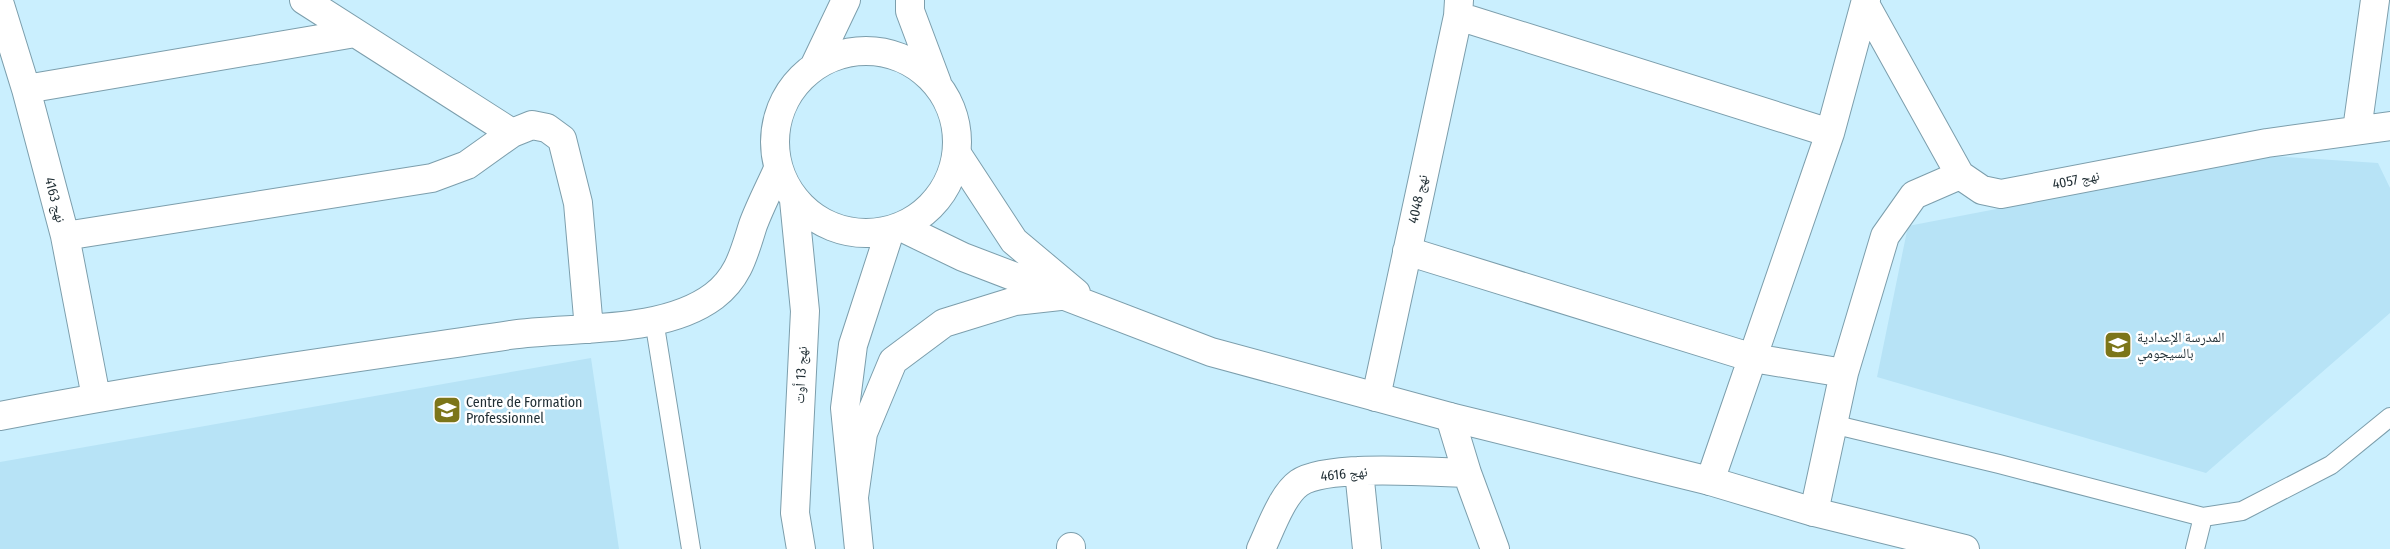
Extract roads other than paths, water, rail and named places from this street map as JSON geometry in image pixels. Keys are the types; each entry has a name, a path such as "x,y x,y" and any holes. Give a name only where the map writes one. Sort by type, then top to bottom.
{"main road":[{"path":"304,0 512,133"},
{"path":"814,67 846,0"},
{"path":"910,0 910,10 937,84 950,105 957,129 957,154 951,177 939,198 922,215 896,229 864,234 837,230 813,218 794,200 778,169 774,140 779,112 793,86 814,67 838,54 865,50 892,54 917,66 937,84"},
{"path":"2357,130 2375,0"},
{"path":"1710,481 1830,134 1866,2"},
{"name":"نهج 4057","path":"1866,2 1960,175 1982,190 2001,194 2257,145 2390,126"},
{"name":"نهج 4163","path":"0,5 26,88 65,236 96,397"},
{"path":"1458,8 1830,134"},
{"name":"نهج 4048","path":"1376,397 1458,8"},
{"path":"26,88 355,33"},
{"path":"65,236 432,178 467,165 512,133 532,125 547,128 562,139 578,203 589,329"},
{"path":"957,154 1014,240 1090,305"},
{"path":"0,416 96,397 520,333 589,329 654,320 686,312 714,296 732,280 746,252 753,225 778,169"},
{"path":"1814,512 1844,373 1885,236 1914,195 1960,175"},
{"name":"نهج 13 أوت","path":"794,200 805,311 795,513 801,549"},
{"path":"896,229 963,257 1211,352 1450,417 1710,481 1814,512 1965,549"},
{"path":"859,549 845,408 853,345 896,229"},
{"path":"1407,250 1753,358 1844,373"},
{"path":"854,497 863,433 892,361 944,323 1015,301 1064,295"},
{"path":"1450,417 1467,473 1495,549"},
{"path":"1359,471 1367,549"},
{"name":"نهج 4616","path":"1261,549 1283,504 1299,483 1318,476 1359,471 1467,473"}],"lane":[{"path":"654,320 691,549"},
{"path":"1832,424 1999,464 2203,517 2242,511 2332,465 2390,417"},
{"path":"2195,549 2203,517"}],"place":[{"name":"المدرسة الإعدادية بالسيجومي","path":"2118,345"},
{"name":"Centre de Formation Professionnel","path":"447,410"}]}
